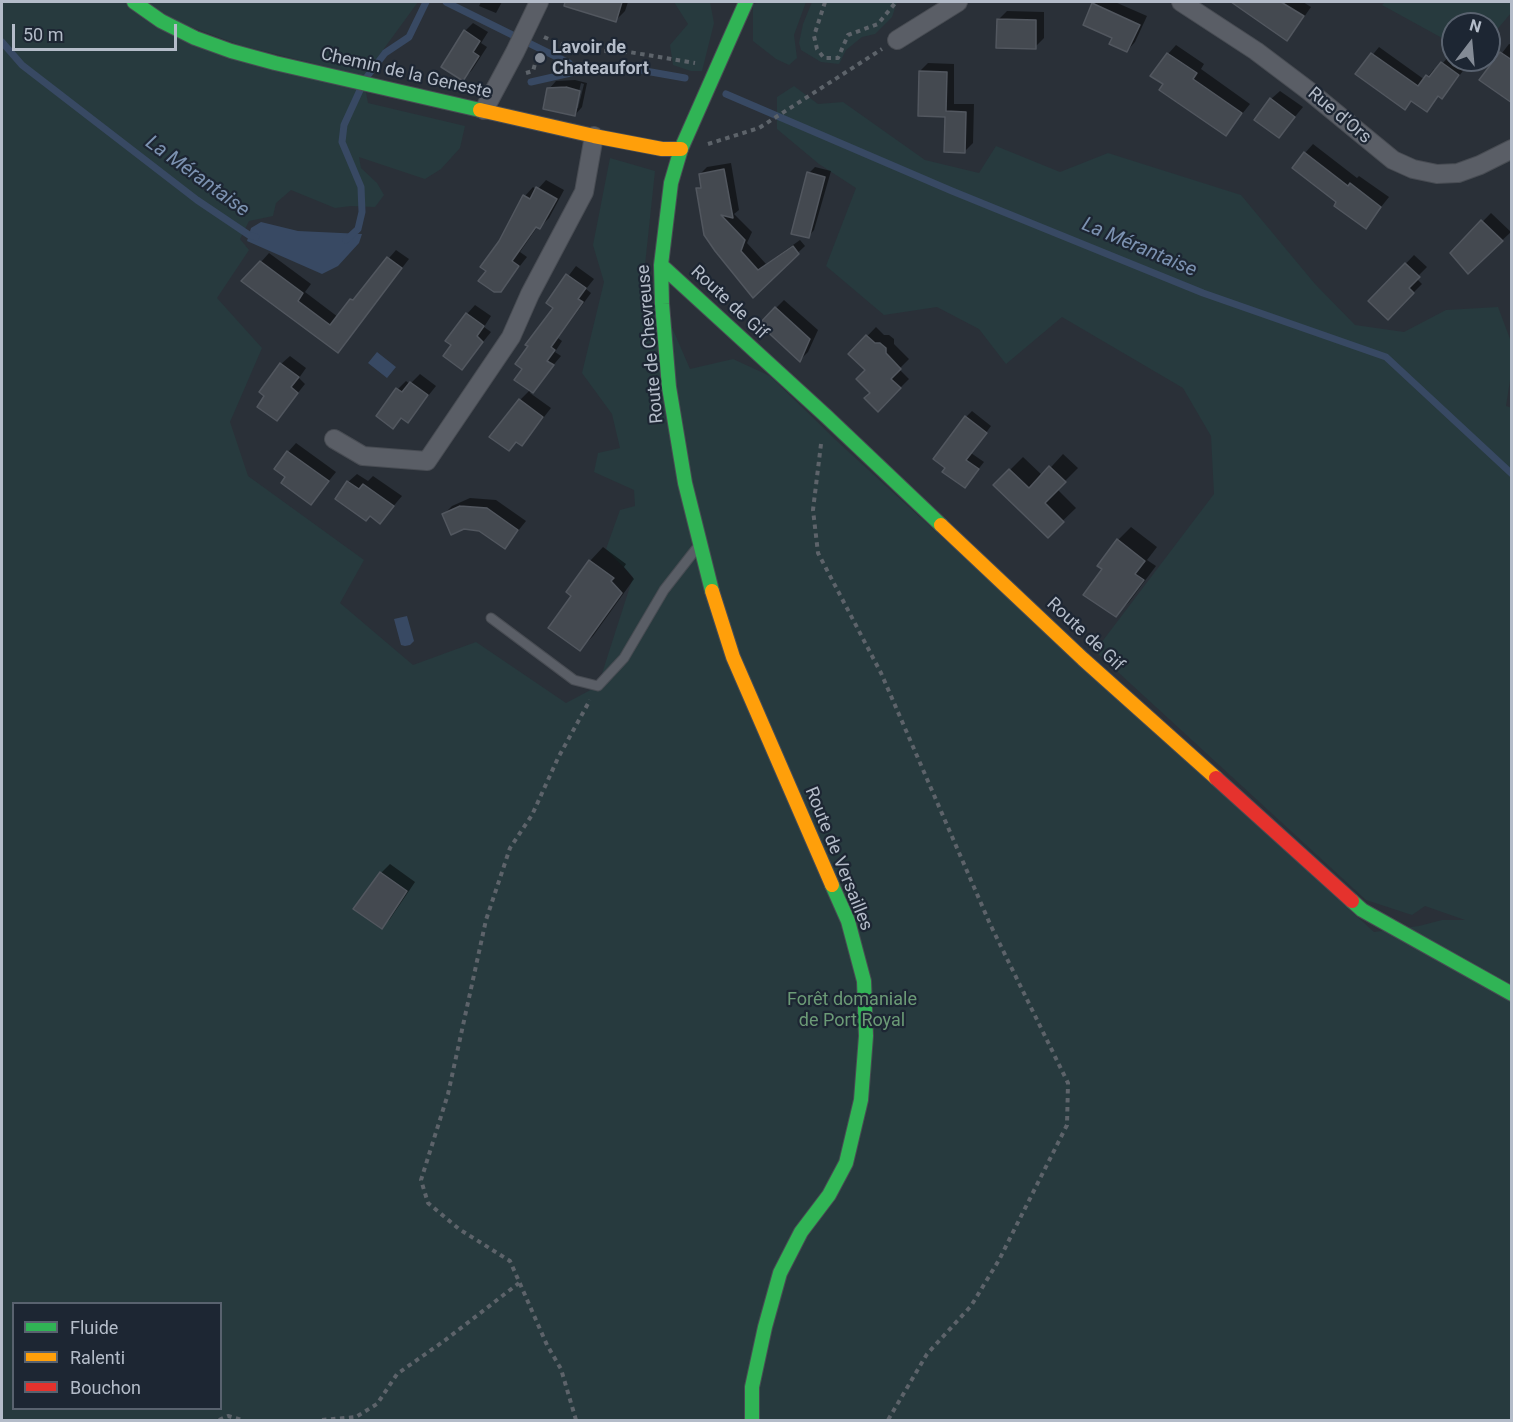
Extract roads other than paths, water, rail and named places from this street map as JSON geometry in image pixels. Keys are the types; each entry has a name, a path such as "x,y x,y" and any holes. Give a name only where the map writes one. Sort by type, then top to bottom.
{"street":[{"name":"Chemin de la Geneste","path":"134,2 161,21 195,38 264,60 594,136 662,149 681,148"},
{"path":"484,110 539,2"},
{"name":"Route de Chevreuse","path":"733,657 699,546 685,483 669,387 661,265 671,183 681,148 746,2"},
{"path":"897,40 958,2"},
{"name":"Rue d'Ors","path":"1180,2 1256,51 1393,160 1413,169 1437,174 1458,173 1512,149"},
{"path":"334,439 363,456 427,461 511,337 530,294 584,192 594,136"},
{"name":"Route de Gif","path":"661,265 826,416 1083,659 1362,910 1512,994"},
{"name":"Route de Versailles","path":"733,657 849,921 864,981 866,1036 861,1100 846,1163 829,1195 801,1232 780,1274 752,1387 752,1420"}],"lane":[{"path":"491,618 574,680 598,686 624,658 664,590 699,546"}],"water":[{"path":"261,222 298,231 362,234 359,243 338,266 322,274 247,241 251,228"},
{"path":"377,352 396,367 387,378 368,363"},
{"path":"407,616 414,641 405,646 401,645 394,619"}],"waterway":[{"name":"La Mérantaise","path":"366,78 385,53 409,37 426,2"},
{"name":"La Mérantaise","path":"446,2 569,63 575,72 617,66 685,78"},
{"name":"La Mérantaise","path":"2,42 22,65 197,200 249,235 256,237"},
{"path":"531,82 575,72"},
{"name":"La Mérantaise","path":"346,240 358,229 362,212 361,187 342,142 344,125 361,88"},
{"name":"La Mérantaise","path":"726,94 952,191 1203,293 1386,357 1512,474"}],"place":[{"name":"Lavoir de Chateaufort","path":"540,58"}],"park label":[{"name":"Forêt domaniale de Port Royal","path":"852,1010"}]}
